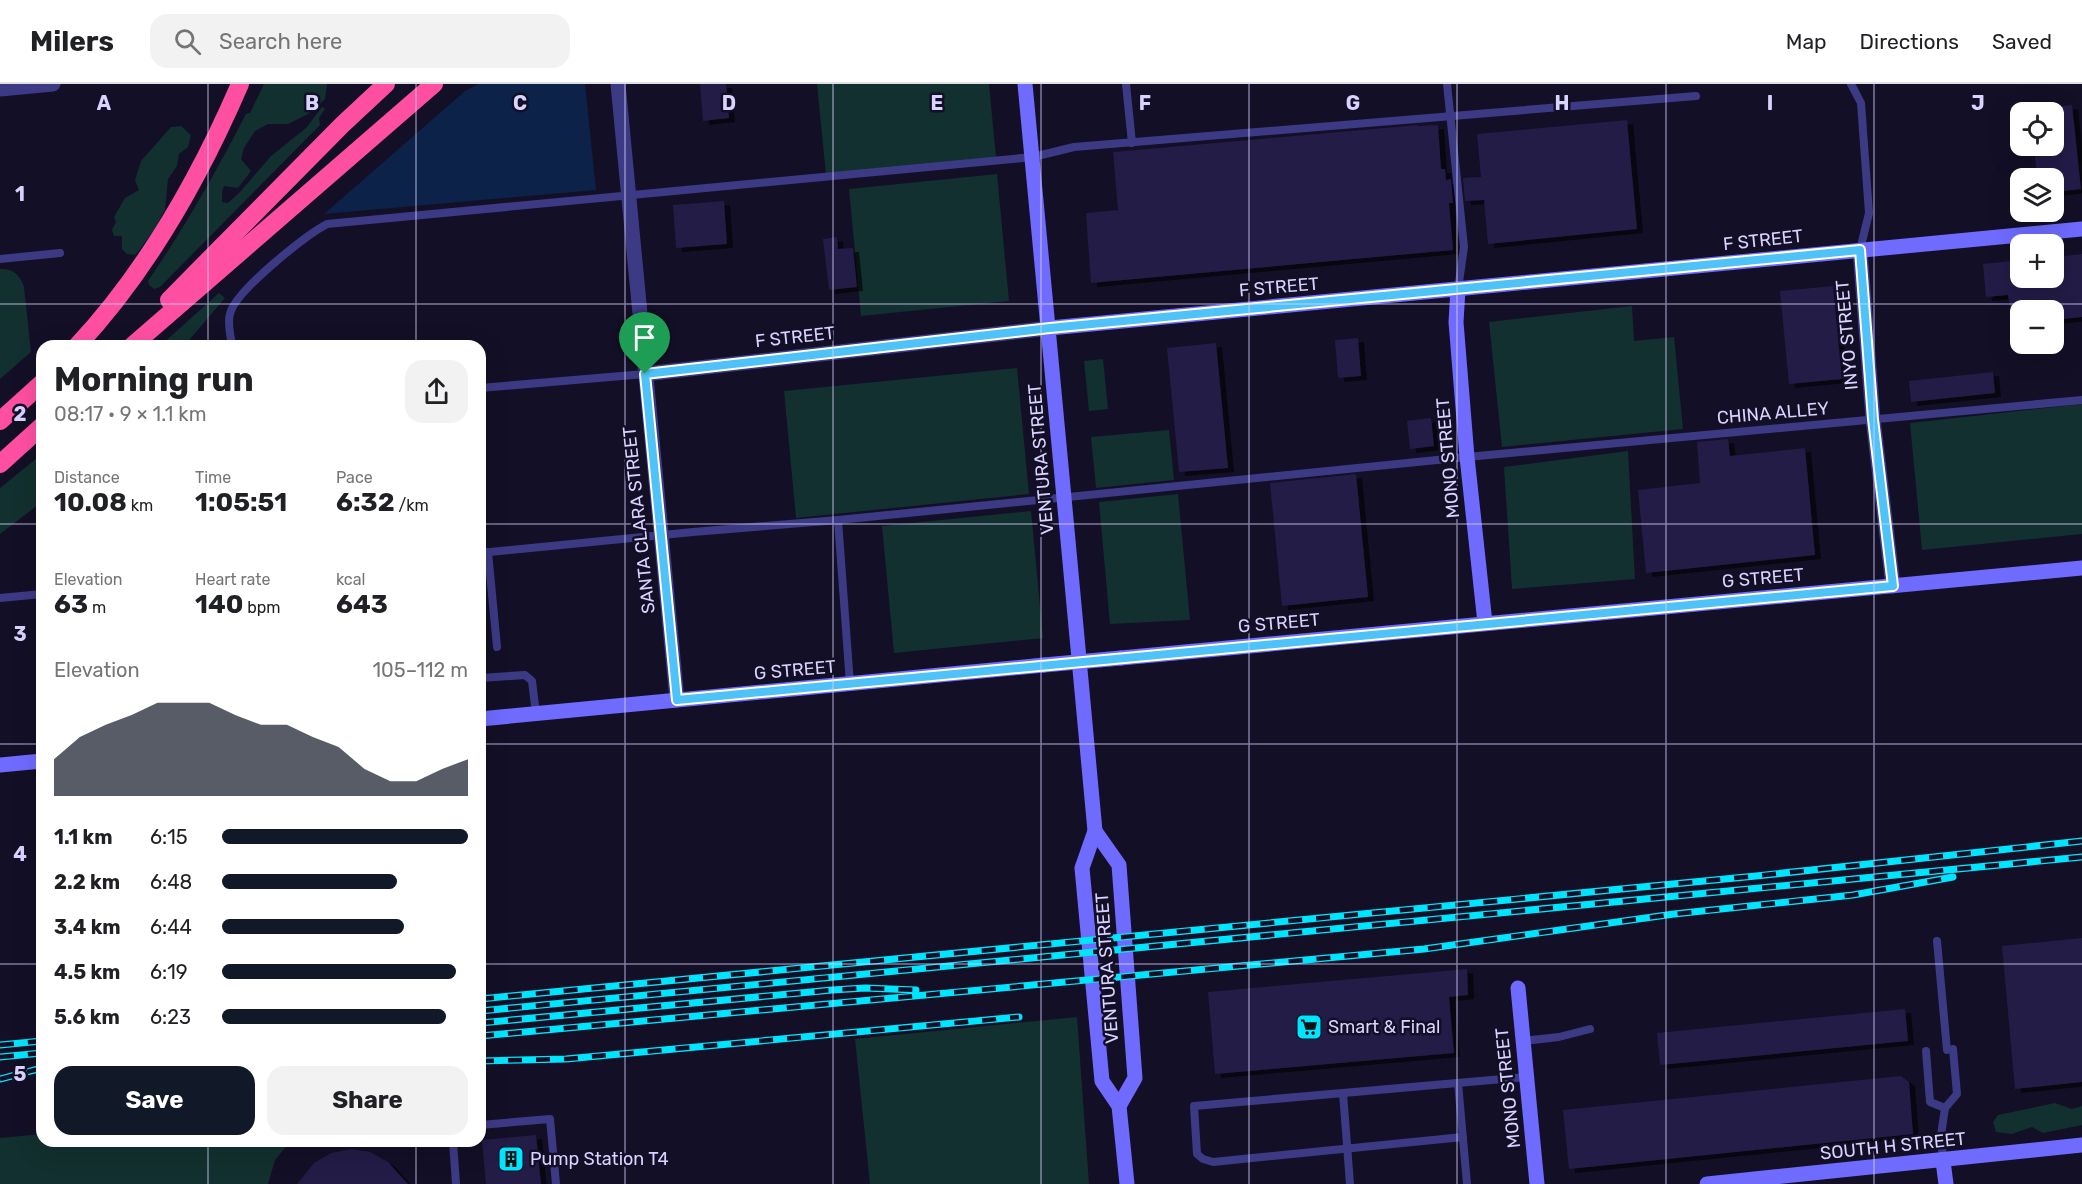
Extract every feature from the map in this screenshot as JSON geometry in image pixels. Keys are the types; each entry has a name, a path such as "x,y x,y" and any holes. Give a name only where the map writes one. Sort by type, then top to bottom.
{"highway":[{"path":"81,340 123,291 187,194 240,84"},
{"path":"129,340 342,125 386,84"},
{"path":"139,340 434,84"},
{"path":"0,421 36,388"},
{"path":"0,464 36,431"}],"street":[{"path":"0,89 53,84"},
{"name":"SANTA CLARA STREET","path":"618,84 677,700"},
{"name":"VENTURA STREET","path":"1025,84 1050,328 1063,496 1095,831 1082,868 1102,1081 1119,1106 1127,1184"},
{"name":"F STREET","path":"645,374 1050,328 2082,228"},
{"name":"INYO STREET","path":"1860,250 1873,419 1893,586"},
{"name":"MONO STREET","path":"1458,289 1456,322 1467,457 1485,623"},
{"name":"G STREET","path":"486,718 2082,568"},
{"path":"0,765 36,762"},
{"name":"VENTURA STREET","path":"1095,831 1119,865 1135,1078 1119,1106"},
{"name":"MONO STREET","path":"1518,988 1537,1184"},
{"name":"SOUTH H STREET","path":"1707,1184 2082,1145"},
{"path":"1943,1161 1946,1184"}],"lane":[{"path":"1126,84 1132,142"},
{"path":"1447,84 1464,247 1458,289"},
{"name":"INYO STREET","path":"1851,84 1861,103 1869,213 1860,250"},
{"path":"231,340 229,315 235,303 268,268 309,234 327,224 1033,157 1074,147 1696,96"},
{"path":"0,259 60,253"},
{"name":"F STREET","path":"486,387 645,374"},
{"name":"CHINA ALLEY","path":"486,553 1467,457 2082,400"},
{"path":"838,520 850,684"},
{"path":"486,567 497,647"},
{"path":"0,598 36,595"},
{"path":"486,678 525,675 532,681 536,714"},
{"path":"1937,941 1950,1049 1958,1094 1945,1108 1941,1135 1943,1161"},
{"path":"1523,1041 1559,1037 1590,1029"},
{"path":"1926,1051 1930,1102 1945,1108"},
{"path":"1463,1137 1213,1162 1197,1154 1194,1106 1526,1077"},
{"path":"1458,1083 1467,1184"},
{"path":"1343,1093 1350,1184"},
{"path":"486,1124 550,1119 556,1184"},
{"path":"453,1147 456,1184"}],"green space":[{"path":"264,84 327,84 325,99 310,113 288,124 268,124 255,131 244,148 241,159 251,171 238,188 224,186 222,202 228,203 240,192 271,156 306,128 322,107 325,109 319,118 320,125 160,287 154,289 148,281 200,199 246,114 250,113"},
{"path":"817,84 989,84 996,157 826,175"},
{"path":"181,126 191,135 188,147 179,154 177,166 168,179 165,210 153,232 135,255 127,254 122,249 122,236 114,236 112,230 116,222 114,217 125,198 139,190 135,180 141,161 171,127"},
{"path":"997,174 1009,301 861,316 849,189"},
{"path":"0,269 15,273 24,287 31,352 0,379"},
{"path":"219,293 225,298 189,340 167,340"},
{"path":"1632,306 1634,341 1674,337 1683,429 1502,447 1489,322"},
{"path":"1103,359 1108,409 1089,411 1084,361"},
{"path":"1017,368 1029,494 796,518 784,391"},
{"path":"2082,404 2082,534 1922,550 1910,423"},
{"path":"1169,430 1174,480 1096,488 1091,437"},
{"path":"1628,451 1635,579 1512,589 1504,467"},
{"path":"36,459 36,507 0,534 0,488"},
{"path":"1178,494 1190,620 1110,624 1099,502"},
{"path":"1031,511 1043,638 894,653 882,526"},
{"path":"1077,1017 1089,1184 870,1184 855,1039"},
{"path":"2055,1103 2072,1109 2082,1106 2082,1125 2043,1133 2032,1127 2012,1134 1996,1132 1993,1122 1998,1115"},
{"path":"36,1135 36,1147 286,1147 275,1160 268,1184 0,1184 0,1138"}],"water":[{"path":"478,84 585,84 596,190 324,214 465,91"}],"building":[{"path":"700,84 726,84 729,118 703,121"},
{"path":"2072,105 2081,189 2064,191 2064,168 2036,168 2035,156 2064,156 2064,106"},
{"path":"1627,120 1637,229 1488,244 1484,200 1465,201 1463,178 1481,177 1477,134"},
{"path":"1438,125 1441,169 1445,169 1446,180 1451,179 1453,203 1449,203 1453,250 1091,283 1086,213 1118,210 1113,152"},
{"path":"724,201 727,244 676,248 673,205"},
{"path":"837,237 838,249 853,248 857,287 829,290 823,239"},
{"path":"2082,254 2082,317 2064,319 2064,300 2010,300 2010,310 2008,295 1986,297 1983,264 2010,261 2010,288 2064,288 2064,256"},
{"path":"1833,286 1842,379 1789,384 1780,291"},
{"path":"1358,338 1361,376 1338,378 1335,340"},
{"path":"1216,343 1228,468 1179,472 1167,348"},
{"path":"1993,372 1995,393 1911,402 1909,381"},
{"path":"1431,418 1434,446 1410,449 1407,421"},
{"path":"1728,439 1730,456 1805,448 1815,555 1646,573 1638,490 1700,483 1697,442"},
{"path":"1356,474 1368,597 1282,606 1270,483"},
{"path":"2082,938 2082,1082 2015,1089 2002,946"},
{"path":"1467,969 1468,995 1449,997 1454,1053 1215,1074 1208,992"},
{"path":"1905,1009 1908,1041 1660,1065 1657,1033"},
{"path":"1901,1076 1909,1082 1913,1134 1569,1169 1563,1110"},
{"name":"Pump Station T4","path":"536,1135 541,1184 486,1184 483,1147 486,1147 486,1140"},
{"path":"351,1149 370,1152 388,1162 408,1184 297,1184 314,1163 331,1153"}],"railway":[{"path":"486,998 1756,876 2082,841"},
{"path":"486,1010 2082,857"},
{"path":"486,1035 1424,949 1674,914 1853,895 1953,877"},
{"path":"486,1022 832,990 865,988 916,990"},
{"path":"486,1061 566,1059 1019,1017"},
{"path":"0,1045 36,1042"},
{"path":"0,1057 36,1054"},
{"path":"0,1079 36,1070"}],"place":[{"name":"Smart & Final","path":"1309,1027"},
{"name":"Pump Station T4","path":"511,1159"}],"route":[{"path":"1860,250 1873,419 1893,586 677,700 645,374 1050,328 1860,250"}]}
